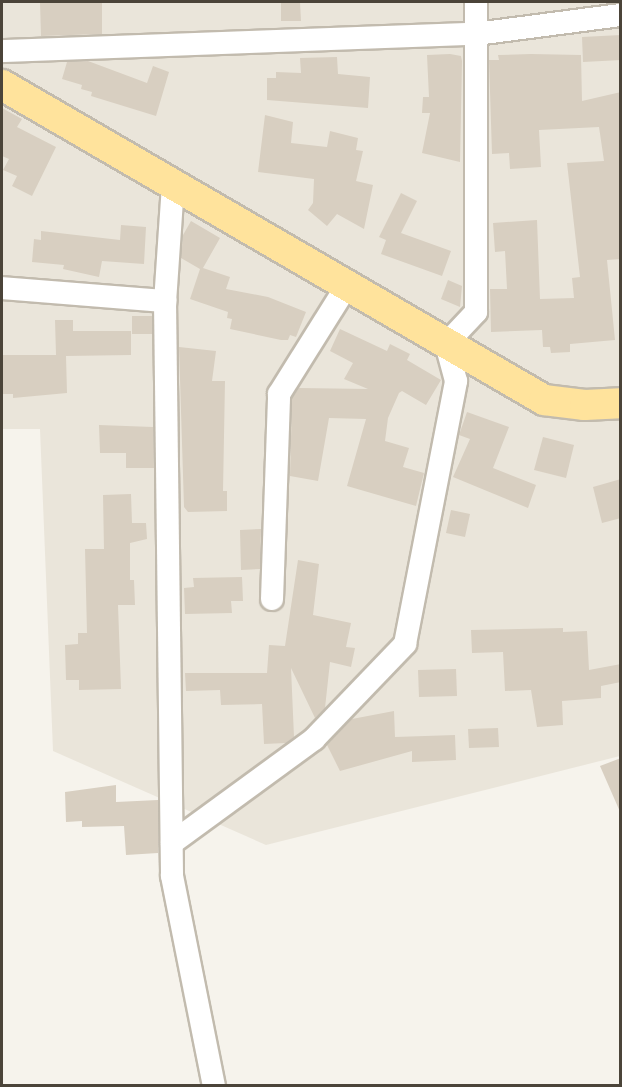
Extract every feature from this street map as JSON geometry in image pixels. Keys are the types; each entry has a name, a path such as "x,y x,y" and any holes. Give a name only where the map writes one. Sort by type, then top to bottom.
{"main road":[{"path":"2,85 544,400 585,405 621,403"}],"street":[{"path":"172,843 314,739 405,644 456,381 446,345 476,312 476,2"},
{"path":"2,51 477,34 621,15"},
{"path":"173,185 165,301 172,876 214,1086"},
{"path":"272,599 279,394 346,287"},
{"path":"2,288 165,301"}],"shaded area":[{"path":"2,2 620,2 620,756 266,845 53,751 40,429 2,429"}],"building":[{"path":"40,2 102,2 102,34 41,36"},
{"path":"281,2 300,2 301,21 281,21"},
{"path":"621,35 621,60 583,62 582,37"},
{"path":"427,55 461,56 462,61 460,162 422,153 430,113 422,113 423,97 429,97"},
{"path":"498,55 581,55 582,101 621,92 621,259 607,260 615,340 570,344 570,352 551,353 550,347 543,347 542,330 491,332 490,289 507,289 505,251 495,252 493,223 537,220 540,299 574,298 572,278 580,277 567,163 604,161 599,127 539,130 541,167 510,169 509,153 492,154 489,60 499,60"},
{"path":"337,57 338,74 370,77 368,108 267,100 267,78 276,78 276,72 301,73 300,58"},
{"path":"88,61 147,83 153,66 169,72 156,116 91,96 92,92 81,89 82,85 62,79 67,62"},
{"path":"2,108 22,119 17,127 56,147 32,196 12,186 17,176 3,170 9,159 2,156"},
{"path":"265,115 293,122 291,143 327,147 330,131 358,138 356,150 363,151 356,181 373,185 364,229 337,214 327,226 308,210 313,203 314,179 258,172"},
{"path":"401,193 417,201 401,233 451,251 442,276 381,254 386,240 379,237"},
{"path":"191,221 220,238 203,268 230,277 226,289 268,297 306,312 296,337 290,335 288,340 281,340 230,329 232,319 227,318 228,312 190,299 200,269 181,258 183,235"},
{"path":"121,225 146,227 144,264 102,261 99,277 63,269 64,265 32,262 34,239 41,240 41,231 120,240"},
{"path":"448,280 462,286 460,307 441,299"},
{"path":"132,316 152,316 152,334 132,334"},
{"path":"55,320 73,320 73,331 131,331 131,355 66,356 67,393 13,398 13,394 2,394 2,355 56,355"},
{"path":"340,329 387,351 390,344 410,354 407,360 441,380 426,405 402,391 399,393 388,418 385,441 409,448 403,467 424,473 416,506 347,486 366,419 329,418 318,481 290,476 292,398 299,388 368,389 344,379 353,363 330,351"},
{"path":"179,347 216,351 212,381 225,381 223,491 227,491 227,511 188,512 184,507"},
{"path":"467,412 509,427 493,468 536,485 528,508 453,477 470,439 459,435"},
{"path":"99,425 153,427 154,468 126,468 126,453 100,453"},
{"path":"543,437 574,445 566,478 534,470"},
{"path":"621,479 621,518 602,523 593,487"},
{"path":"131,494 132,523 146,523 147,539 130,543 130,580 134,580 135,605 118,605 121,689 79,690 79,680 66,680 65,645 78,644 78,633 87,633 85,549 104,549 103,495"},
{"path":"451,510 470,514 465,537 446,533"},
{"path":"261,529 260,569 241,570 240,530"},
{"path":"298,560 319,564 313,615 351,623 346,647 355,648 351,667 330,662 325,708 315,718 291,668 294,737 286,743 264,744 262,704 221,705 220,690 186,691 185,673 267,673 269,645 285,646"},
{"path":"242,577 243,601 231,601 232,613 185,614 184,588 194,587 193,578"},
{"path":"563,628 563,632 587,631 589,670 621,664 621,682 601,686 601,698 562,701 563,725 537,727 531,690 505,691 503,652 472,653 471,630"},
{"path":"456,669 457,696 419,697 418,670"},
{"path":"394,711 395,737 455,735 456,760 412,762 412,751 340,771 327,745 352,719"},
{"path":"498,728 499,747 469,748 468,729"},
{"path":"621,758 621,814 600,766"},
{"path":"116,785 116,802 158,800 158,853 126,855 124,826 82,827 82,821 66,822 65,792"}]}
